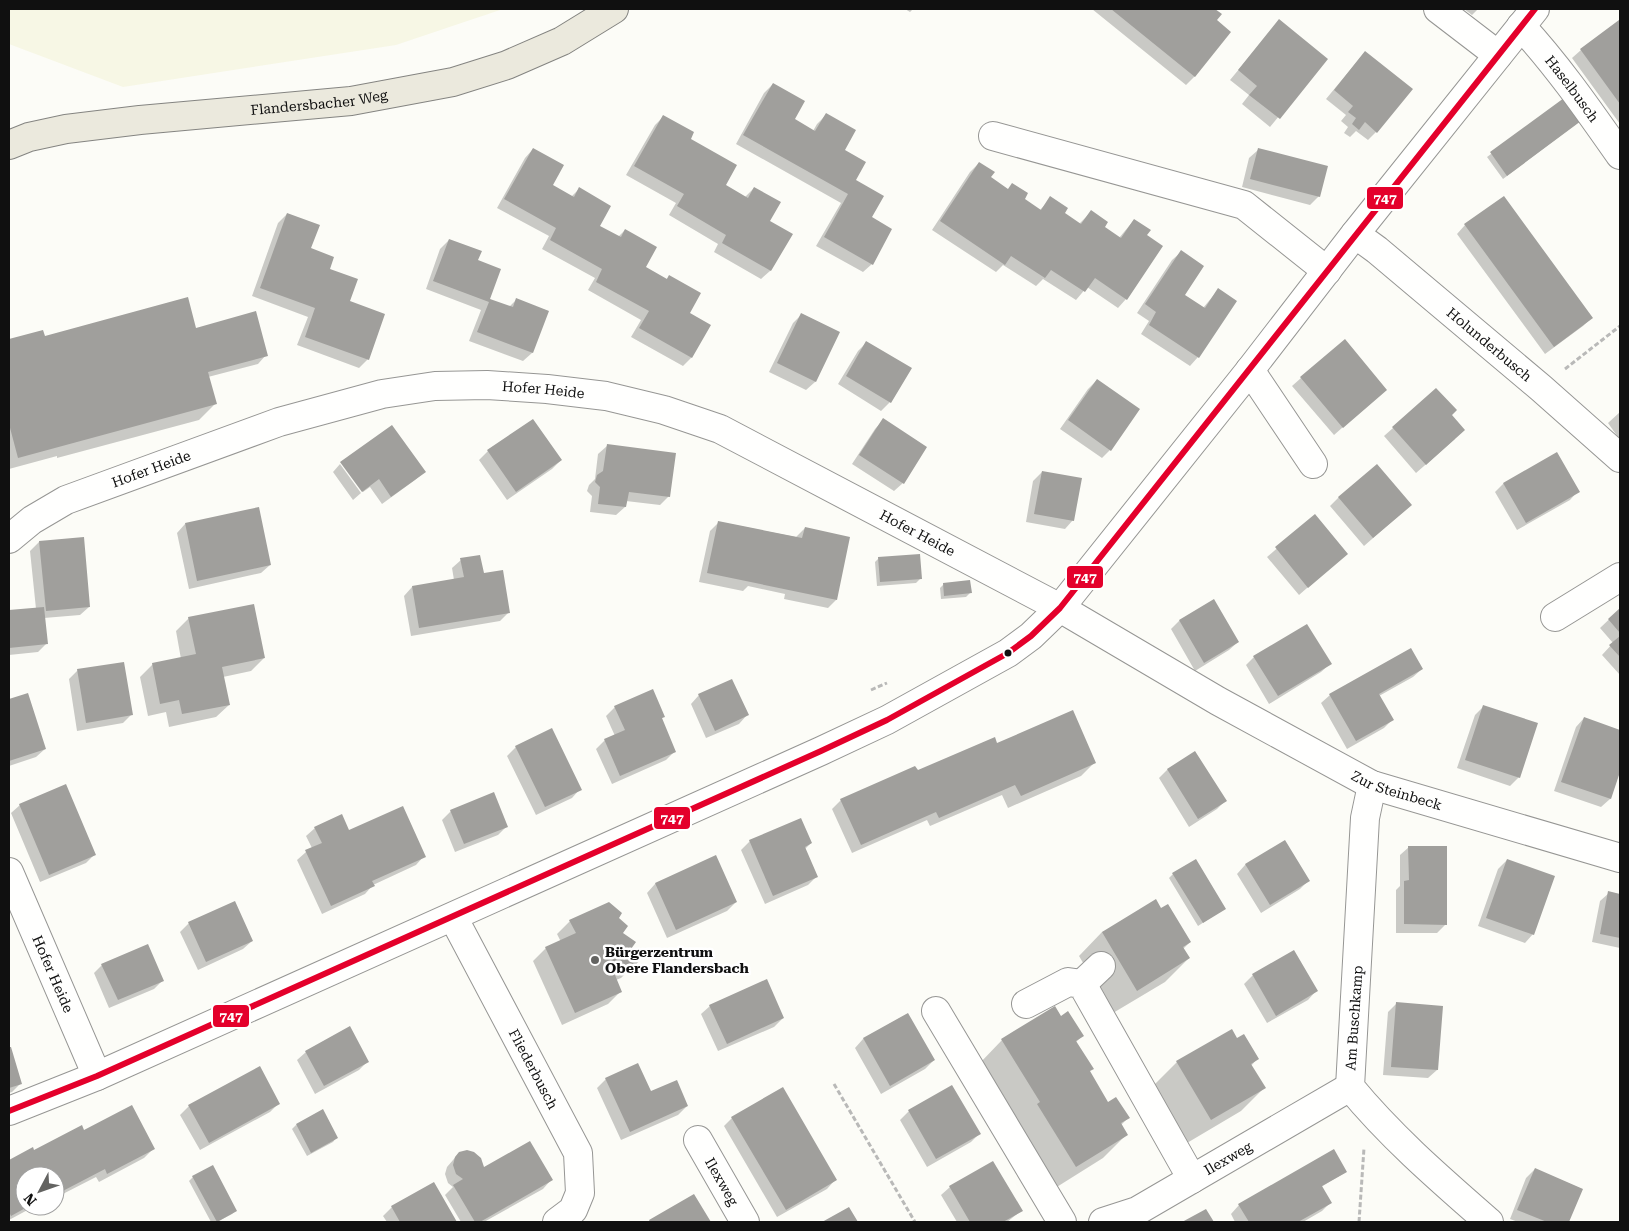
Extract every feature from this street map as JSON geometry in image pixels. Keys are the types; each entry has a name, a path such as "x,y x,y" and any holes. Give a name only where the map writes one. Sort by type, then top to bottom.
{"main road":[{"name":"Flandersbacher Weg","path":"9,145 28,137 66,129 196,114 342,102 453,82 507,65 562,42 614,9"}],"street":[{"path":"1438,9 1498,56"},
{"path":"9,1111 97,1076 887,720 1008,653 1031,636 1060,608 1528,17"},
{"name":"Haselbusch","path":"1528,17 1538,44 1620,155"},
{"path":"994,136 1244,205 1328,271"},
{"name":"Holunderbusch","path":"1355,234 1377,250 1541,388 1620,458"},
{"path":"1250,370 1313,464"},
{"name":"Hofer Heide","path":"9,539 32,520 66,500 279,422 382,394 436,386 487,385 547,389 606,396 664,410 720,429 1060,608"},
{"path":"1554,617 1620,577"},
{"name":"Zur Steinbeck","path":"1060,608 1218,701 1372,785 1620,858"},
{"name":"Am Buschkamp","path":"1372,785 1365,818 1350,1087 1367,1108 1448,1186 1489,1222"},
{"name":"Hofer Heide","path":"9,872 97,1076"},
{"name":"Fliederbusch","path":"453,917 578,1153 580,1193 573,1210 558,1222"},
{"path":"1026,1004 1068,982 1092,975 1192,1179"},
{"path":"936,1011 1062,1222"},
{"name":"Ilexweg","path":"1103,1222 1133,1216 1192,1179 1350,1087"},
{"name":"Ilexweg","path":"698,1140 745,1222"}],"path":[{"path":"1541,388 1620,326"},
{"path":"834,1084 915,1222"},
{"path":"1359,1222 1364,1145"}],"green space":[{"path":"9,9 503,9 396,45 123,87 9,44"}],"building":[{"path":"1111,9 1215,9 1222,14 1217,20 1231,32 1195,77"},
{"path":"1279,19 1328,59 1280,119 1249,95 1257,86 1238,70"},
{"path":"1619,20 1620,22 1620,104 1580,49"},
{"path":"1365,51 1413,89 1377,133 1365,122 1359,130 1352,124 1356,118 1348,112 1353,106 1334,90"},
{"path":"773,83 805,101 795,119 815,131 826,113 856,130 845,150 866,162 856,180 884,196 872,217 892,229 873,265 824,237 848,194 743,135"},
{"path":"1564,98 1581,121 1507,176 1490,152"},
{"path":"663,115 694,132 691,139 737,165 726,185 748,198 754,187 781,202 770,221 793,234 771,271 722,243 726,235 677,206 684,194 634,166"},
{"path":"533,148 564,165 553,185 574,197 579,187 611,206 600,226 621,237 625,229 657,247 646,267 667,279 669,275 701,293 690,313 711,325 692,358 639,328 649,311 596,282 602,269 550,240 556,228 504,199"},
{"path":"1258,148 1328,166 1320,197 1250,179"},
{"path":"979,162 995,172 991,177 1008,189 1012,183 1028,193 1025,199 1041,210 1050,196 1068,208 1065,213 1081,224 1091,210 1108,222 1105,227 1121,238 1134,219 1151,230 1147,235 1163,246 1127,300 1095,278 1085,292 1051,270 1045,278 1011,256 1005,265 940,221"},
{"path":"1504,196 1593,318 1554,347 1464,224"},
{"path":"287,213 320,225 311,248 334,257 330,269 358,279 350,301 385,314 369,360 305,337 315,308 260,288"},
{"path":"449,239 482,251 478,260 501,269 490,299 513,307 516,298 549,311 533,353 477,332 489,302 433,281"},
{"path":"1181,250 1204,266 1185,295 1205,308 1218,288 1237,301 1199,358 1149,325 1156,312 1145,304"},
{"path":"188,297 196,328 256,311 268,356 208,372 217,404 18,458 9,424 9,339 43,330 45,336"},
{"path":"801,313 840,332 816,382 777,363"},
{"path":"1345,339 1387,390 1343,428 1300,377"},
{"path":"866,341 912,368 891,403 846,376"},
{"path":"1097,379 1140,409 1111,451 1068,420"},
{"path":"1436,388 1457,410 1452,415 1465,430 1426,465 1392,427"},
{"path":"883,418 927,447 904,484 859,455"},
{"path":"533,419 562,460 516,492 487,450"},
{"path":"392,425 426,472 391,497 379,479 362,492 340,462"},
{"path":"607,444 676,453 670,497 629,492 626,507 598,504 600,487 595,482 597,475 603,471"},
{"path":"1557,452 1580,492 1526,523 1503,483"},
{"path":"1377,464 1412,505 1373,538 1338,497"},
{"path":"1042,471 1082,478 1074,521 1034,514"},
{"path":"259,507 271,565 197,581 185,523"},
{"path":"1315,514 1348,554 1308,588 1275,547"},
{"path":"718,521 802,538 805,527 850,537 837,600 707,573"},
{"path":"84,537 90,607 46,611 39,541"},
{"path":"920,554 922,579 880,582 878,557"},
{"path":"480,555 484,573 503,570 510,613 419,628 412,586 464,577 460,558"},
{"path":"970,580 972,593 944,596 943,583"},
{"path":"1214,599 1239,642 1204,663 1179,620"},
{"path":"254,604 265,658 222,667 230,705 182,714 179,700 160,704 152,663 196,654 188,617"},
{"path":"44,607 48,644 9,648 9,610"},
{"path":"1620,608 1620,633 1608,619"},
{"path":"1307,624 1332,664 1278,696 1253,656"},
{"path":"1620,636 1620,657 1609,645"},
{"path":"1411,648 1423,669 1379,694 1394,720 1356,741 1329,694"},
{"path":"124,662 133,715 86,723 77,669"},
{"path":"732,679 749,715 715,731 698,694"},
{"path":"653,689 665,717 662,718 676,752 620,776 604,739 625,730 614,706"},
{"path":"28,693 46,749 9,761 9,699"},
{"path":"1483,705 1538,723 1520,778 1465,760"},
{"path":"1073,710 1096,763 1021,796 1015,785 939,818 936,812 861,845 840,799 915,766 918,770 995,737 997,743"},
{"path":"1584,717 1620,730 1620,772 1611,799 1561,782"},
{"path":"552,728 582,790 545,807 515,746"},
{"path":"1195,751 1227,801 1198,819 1167,769"},
{"path":"66,784 96,855 49,875 19,804"},
{"path":"494,792 508,827 464,844 450,810"},
{"path":"403,806 426,857 372,881 375,886 331,906 305,850 322,843 314,827 342,814 349,830"},
{"path":"801,818 812,843 805,847 818,877 773,896 749,840"},
{"path":"1285,840 1310,881 1270,905 1245,864"},
{"path":"1408,846 1447,846 1447,925 1404,924 1404,881 1409,880"},
{"path":"716,855 737,902 676,930 655,883"},
{"path":"1196,859 1226,909 1203,923 1172,873"},
{"path":"1507,859 1555,876 1534,935 1486,918"},
{"path":"1608,891 1620,894 1620,938 1600,934"},
{"path":"1156,899 1161,908 1168,904 1191,942 1183,947 1190,958 1137,991 1102,932"},
{"path":"235,901 253,941 206,962 188,922"},
{"name":"Bürgerzentrum Obere Flandersbach","path":"609,902 622,913 619,918 628,926 623,933 636,942 631,949 642,955 636,965 615,975 622,992 575,1013 545,947 576,933 569,920"},
{"path":"148,944 164,981 118,1000 101,964"},
{"path":"1294,950 1318,991 1276,1016 1252,974"},
{"path":"767,979 784,1018 727,1044 709,1005"},
{"path":"1396,1002 1443,1006 1438,1070 1391,1067"},
{"path":"1055,1006 1061,1016 1068,1011 1084,1036 1076,1041 1094,1069 1090,1071 1108,1102 1116,1097 1130,1118 1121,1123 1128,1135 1076,1167 1037,1104 1040,1102 1001,1039"},
{"path":"908,1013 935,1060 890,1086 863,1038"},
{"path":"350,1026 369,1062 324,1086 305,1051"},
{"path":"1232,1029 1237,1038 1244,1034 1259,1059 1251,1064 1266,1088 1211,1120 1176,1061"},
{"path":"9,1047 11,1047 22,1084 9,1088"},
{"path":"638,1063 651,1091 677,1080 688,1106 630,1132 605,1078"},
{"path":"260,1066 280,1104 209,1143 188,1105"},
{"path":"952,1085 981,1134 936,1159 908,1110"},
{"path":"783,1087 837,1180 786,1210 731,1117"},
{"path":"132,1105 155,1149 107,1174 105,1169 65,1190 65,1166 15,1166 15,1214 11,1216 9,1212 9,1160 33,1147 34,1150 82,1125 84,1130"},
{"path":"323,1109 338,1138 311,1153 296,1124"},
{"path":"530,1141 553,1180 480,1222 475,1222 453,1185 463,1179 456,1174 453,1165 455,1157 459,1152 467,1150 474,1152 481,1158 484,1167"},
{"path":"1334,1149 1347,1172 1322,1186 1332,1203 1298,1222 1249,1222 1238,1204"},
{"path":"993,1161 1023,1211 1003,1222 970,1222 949,1186"},
{"path":"213,1165 237,1211 217,1222 192,1176"},
{"path":"1535,1168 1583,1189 1569,1222 1547,1222 1517,1210"},
{"path":"434,1182 457,1222 400,1222 391,1206"},
{"path":"694,1194 711,1222 650,1222 649,1220"},
{"path":"849,1207 858,1222 822,1222"},
{"path":"1206,1209 1214,1222 1182,1222"}],"transit line":[{"name":"747","path":"9,1111 97,1076 821,751 887,720 1008,653 1031,636 1060,608 1535,9"}],"place":[{"name":"Bürgerzentrum Obere Flandersbach","path":"595,960"}]}
